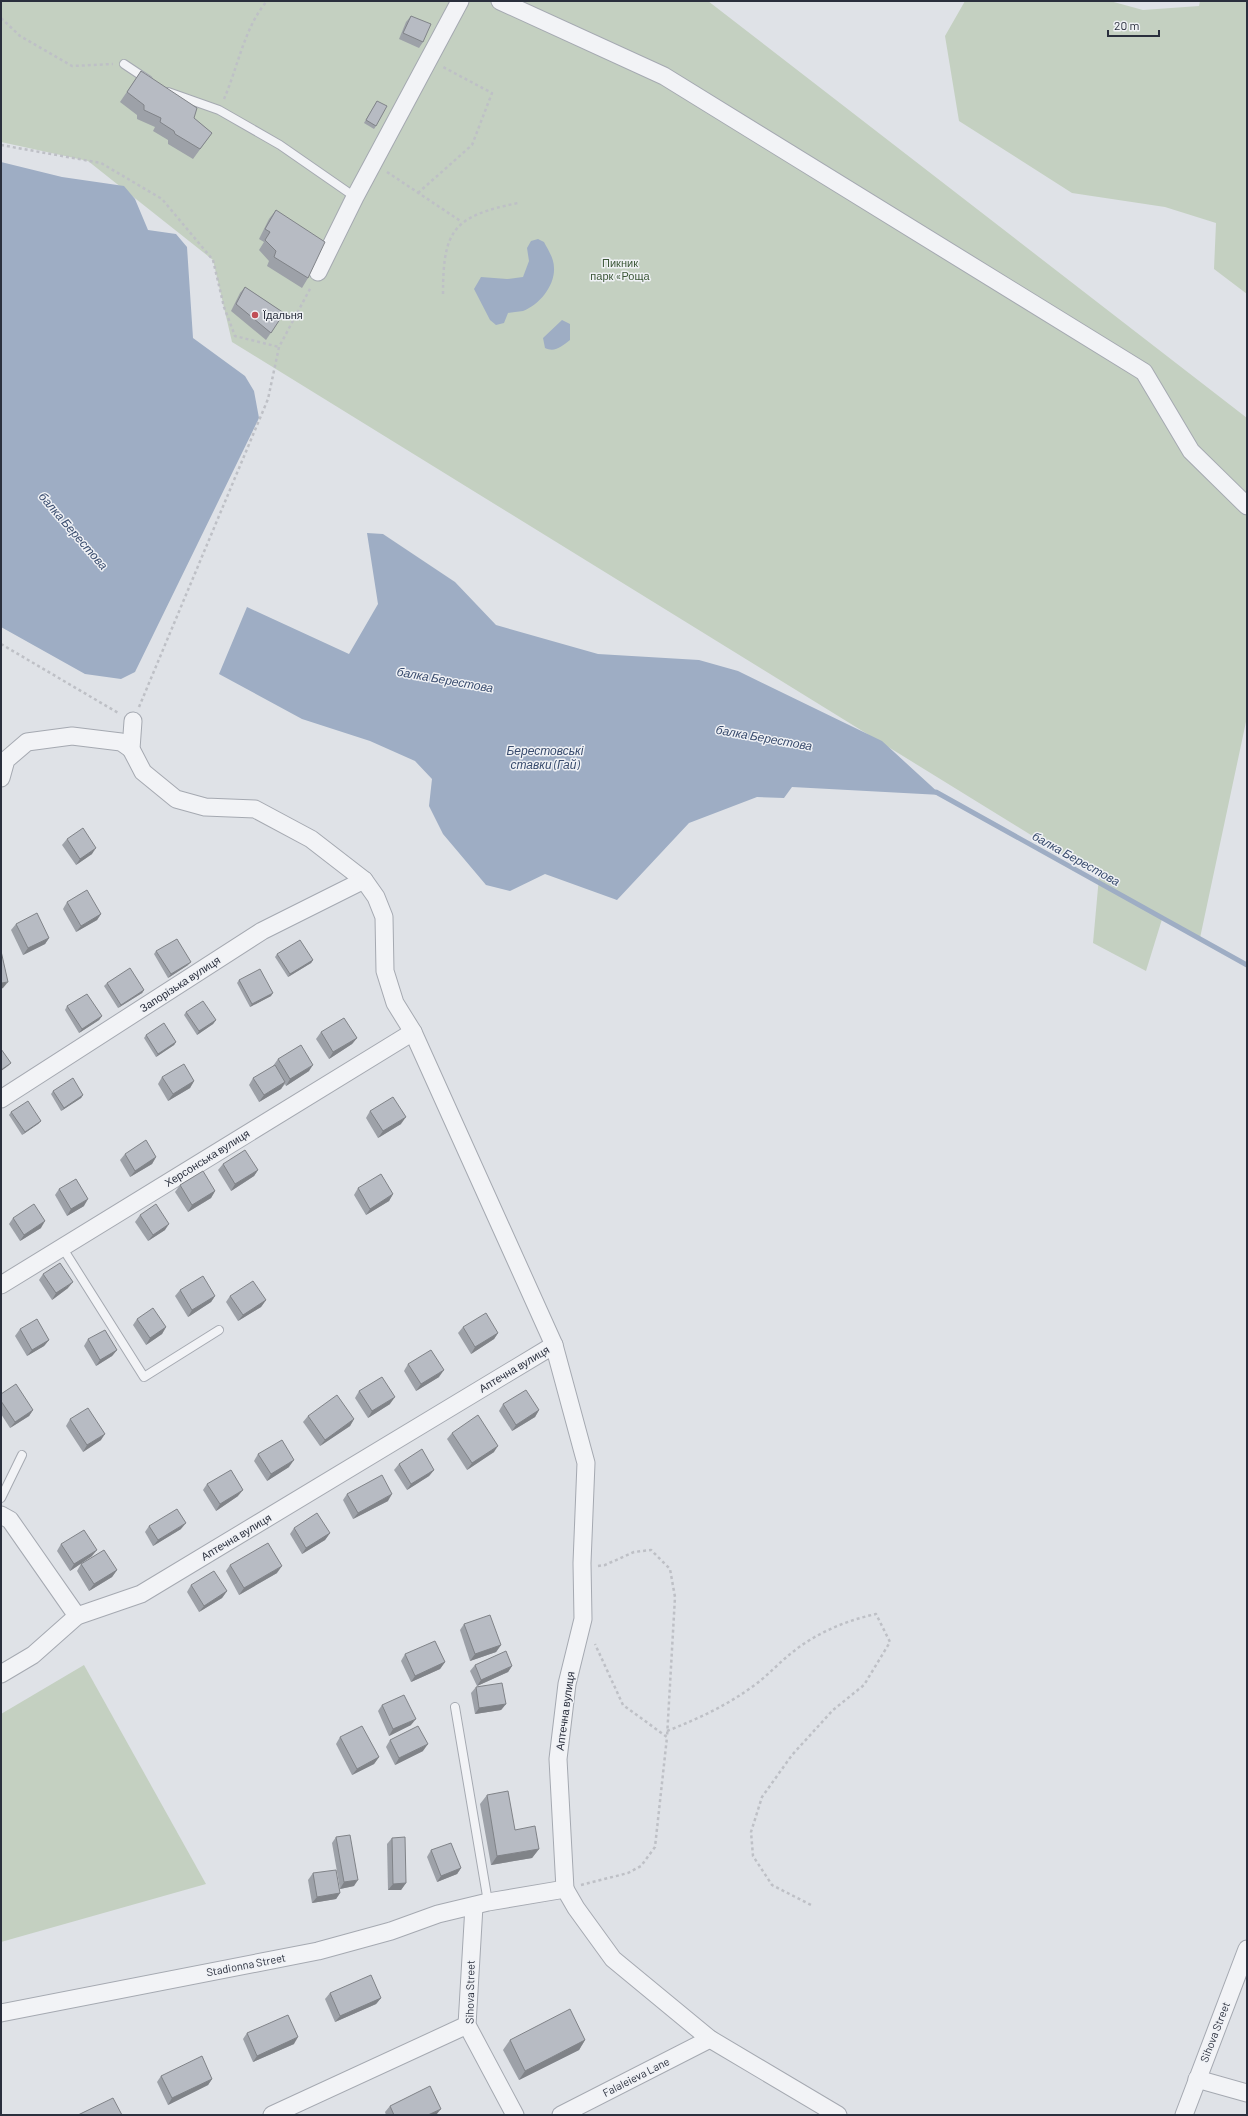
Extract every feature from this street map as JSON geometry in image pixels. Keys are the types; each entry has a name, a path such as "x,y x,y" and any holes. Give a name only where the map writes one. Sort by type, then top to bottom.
{"street":[{"path":"318,272 355,197 460,1"},
{"path":"500,1 664,76 1144,372 1191,451 1247,506"},
{"path":"131,749 133,722"},
{"path":"1,778 6,760 27,742 72,736 121,742 131,749 143,772 176,799 205,807 255,810 311,839 364,880 376,897 384,917 385,971 395,1002 413,1032 554,1345"},
{"name":"Запорізька вулиця","path":"1,1099 262,931 364,880"},
{"name":"Херсонська вулиця","path":"1,1285 413,1032"},
{"name":"Аптечна вулиця","path":"1,1674 33,1655 77,1616 141,1594 554,1345 586,1463 582,1563 583,1619 566,1684 558,1758 565,1889"},
{"path":"1,1515 10,1520 77,1616"},
{"path":"565,1889 576,1908 613,1959 710,2039 838,2115"},
{"name":"Stadionna Street","path":"1,2013 318,1951 391,1931 438,1914 481,1904 565,1889"},
{"name":"Sihova Street","path":"481,1904 467,2025 515,2115"},
{"name":"Sihova Street","path":"1184,2115 1247,1949"},
{"path":"272,2115 467,2025"},
{"name":"Falaleieva Lane","path":"561,2115 710,2039"},
{"path":"1197,2080 1247,2093"}],"lane":[{"path":"124,64 167,92 219,110 280,145 355,197"},
{"path":"62,1247 144,1377 219,1330"},
{"path":"1,1498 22,1454"},
{"path":"455,1707 481,1904"}],"path":[{"path":"219,110 232,82 242,50 261,8 267,1"},
{"path":"1,18 20,36 72,66 124,64"},
{"path":"418,193 472,145 492,93 438,64 432,53"},
{"path":"1,145 101,163 162,199 213,260 224,307 235,336 279,347"},
{"path":"373,163 462,222"},
{"path":"443,294 443,263 449,240 462,222 488,209 518,203"},
{"path":"1,644 133,722 268,399 279,347 318,272"},
{"path":"565,1889 628,1873 641,1866 655,1847 667,1737 675,1597 670,1569 651,1550 634,1552 605,1565 594,1566 582,1563"},
{"path":"667,1731 706,1716 756,1684 790,1654 818,1634 850,1620 876,1614 890,1642 864,1685 833,1710 792,1755 762,1797 751,1832 753,1856 772,1885 811,1905"},
{"path":"583,1619 623,1704 667,1737"}],"green space":[{"name":"Пикник парк «Роща","path":"1,1 708,1 1247,418 1247,717 1200,938 1163,916 1146,971 1093,943 1099,877 232,342 213,260 88,161 1,142"},
{"path":"965,1 1110,1 1143,10 1199,6 1200,1 1247,1 1247,294 1214,269 1216,223 1165,207 1072,193 959,121 945,36"},
{"path":"84,1665 206,1884 1,1942 1,1714"}],"water":[{"path":"1,162 62,177 124,186 135,199 148,230 176,234 187,247 193,338 245,376 254,391 259,418 135,672 121,679 85,674 1,627"},
{"path":"538,239 544,242 553,261 554,274 552,281 545,294 535,304 523,311 508,313 504,323 496,325 490,320 474,289 481,277 507,279 523,277 529,261 527,248 531,241"},
{"path":"562,320 570,324 570,340 552,350 545,348 543,338"},
{"name":"Берестовські ставки (Гай)","path":"367,533 383,534 455,582 496,625 598,654 699,660 738,671 882,741 941,795 792,787 784,798 757,797 689,823 617,900 545,874 510,891 486,885 443,834 429,806 432,779 415,761 370,741 302,719 219,674 247,607 349,654 378,604"}],"building":[{"path":"411,16 431,24 423,42 403,33"},
{"path":"141,71 197,108 194,118 212,133 200,149 175,134 174,131 160,122 161,118 144,110 144,105 127,92"},
{"path":"377,101 387,106 376,126 366,120"},
{"path":"276,210 325,242 308,278 274,257 276,251 265,240 270,232 265,229"},
{"name":"Їдальня","path":"245,287 284,313 271,333 236,304"},
{"path":"83,828 96,848 80,859 67,839"},
{"path":"87,890 101,914 81,926 67,902"},
{"path":"37,913 49,938 28,948 16,924"},
{"path":"177,939 191,962 171,974 156,951"},
{"path":"300,940 313,960 290,974 277,954"},
{"path":"1,951 8,982 1,983"},
{"path":"130,968 144,990 121,1005 107,983"},
{"path":"260,969 273,993 252,1004 239,980"},
{"path":"87,994 102,1016 82,1029 67,1006"},
{"path":"203,1001 216,1020 199,1031 186,1012"},
{"path":"344,1018 357,1038 333,1052 321,1032"},
{"path":"164,1023 176,1042 158,1054 146,1035"},
{"path":"301,1045 313,1065 290,1079 278,1059"},
{"path":"1,1049 11,1063 1,1070"},
{"path":"184,1064 194,1081 173,1094 162,1077"},
{"path":"275,1065 285,1082 264,1095 253,1078"},
{"path":"73,1078 83,1095 64,1108 53,1091"},
{"path":"393,1097 406,1117 383,1131 370,1111"},
{"path":"28,1101 41,1121 25,1132 11,1112"},
{"path":"146,1140 156,1157 135,1171 125,1154"},
{"path":"245,1150 258,1170 235,1184 223,1164"},
{"path":"203,1171 215,1191 192,1205 180,1185"},
{"path":"381,1174 393,1194 370,1209 358,1188"},
{"path":"76,1179 88,1199 71,1209 59,1189"},
{"path":"34,1204 45,1221 24,1235 13,1218"},
{"path":"156,1204 169,1224 153,1235 140,1215"},
{"path":"60,1263 73,1282 56,1293 43,1274"},
{"path":"203,1276 215,1296 192,1310 180,1290"},
{"path":"253,1281 266,1300 243,1315 230,1296"},
{"path":"153,1308 166,1327 150,1338 137,1319"},
{"path":"486,1313 498,1333 475,1347 463,1327"},
{"path":"37,1319 49,1340 32,1350 20,1329"},
{"path":"105,1330 117,1350 100,1360 88,1339"},
{"path":"431,1350 444,1370 421,1384 408,1364"},
{"path":"382,1377 395,1397 372,1411 359,1391"},
{"path":"16,1384 33,1410 15,1422 1,1401 1,1394"},
{"path":"526,1390 539,1410 516,1425 503,1404"},
{"path":"337,1395 354,1419 325,1440 308,1416"},
{"path":"88,1408 105,1434 87,1445 70,1419"},
{"path":"478,1415 498,1446 472,1463 452,1433"},
{"path":"282,1440 294,1460 271,1474 258,1454"},
{"path":"422,1449 434,1470 411,1484 399,1464"},
{"path":"231,1470 243,1490 220,1504 207,1484"},
{"path":"382,1475 392,1494 358,1513 347,1494"},
{"path":"177,1509 186,1523 158,1540 149,1526"},
{"path":"317,1513 330,1533 306,1548 294,1528"},
{"path":"84,1530 97,1550 74,1564 61,1544"},
{"path":"268,1543 282,1566 244,1588 230,1565"},
{"path":"104,1550 117,1570 94,1584 81,1564"},
{"path":"214,1571 227,1591 204,1606 191,1585"},
{"path":"490,1615 501,1645 475,1654 464,1624"},
{"path":"435,1641 445,1662 415,1676 405,1654"},
{"path":"506,1651 512,1666 481,1680 475,1665"},
{"path":"502,1683 506,1704 479,1708 476,1687"},
{"path":"404,1695 416,1719 393,1729 382,1705"},
{"path":"362,1726 379,1757 357,1769 340,1737"},
{"path":"418,1726 428,1744 399,1758 390,1740"},
{"path":"508,1791 515,1830 535,1826 539,1849 497,1856 487,1795"},
{"path":"350,1835 358,1880 344,1882 336,1837"},
{"path":"405,1837 406,1883 393,1884 392,1838"},
{"path":"451,1843 461,1868 441,1876 431,1850"},
{"path":"336,1870 340,1893 317,1897 313,1873"},
{"path":"371,1975 381,1998 340,2016 330,1993"},
{"path":"570,2009 585,2040 525,2071 510,2040"},
{"path":"288,2015 298,2037 257,2056 247,2033"},
{"path":"202,2056 212,2079 172,2098 161,2076"},
{"path":"430,2086 441,2109 428,2115 394,2115 390,2106"},
{"path":"113,2098 122,2115 78,2115"}],"waterway":[{"name":"балка Берестова","path":"936,792 1247,965"}],"place":[{"name":"Їдальня","path":"255,315"}]}
